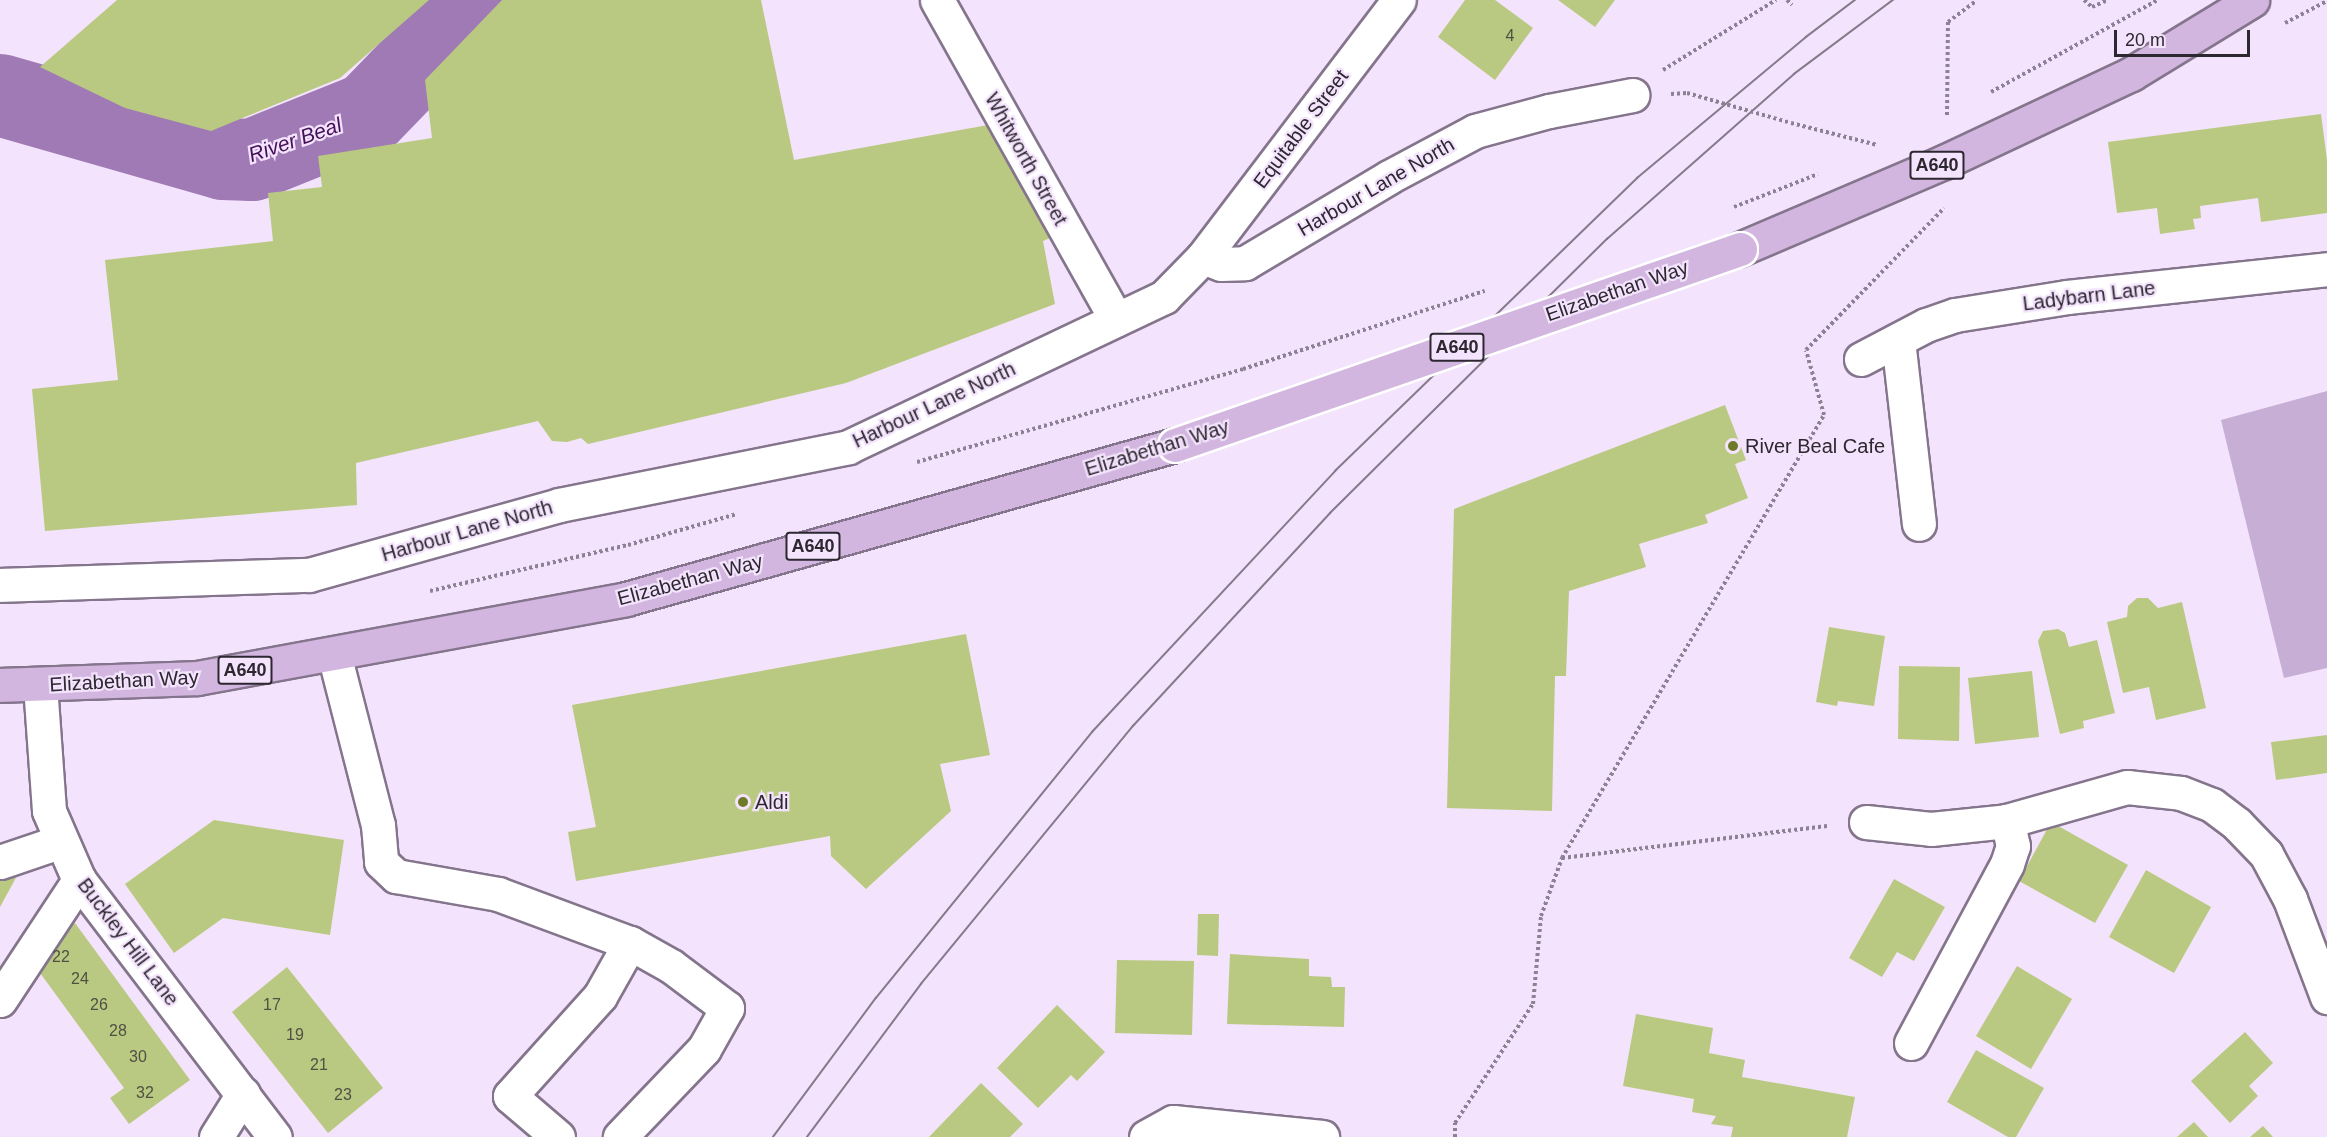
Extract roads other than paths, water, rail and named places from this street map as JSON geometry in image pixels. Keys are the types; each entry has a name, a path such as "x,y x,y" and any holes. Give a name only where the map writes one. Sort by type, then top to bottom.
{"main road":[{"name":"Elizabethan Way","path":"0,685 196,678 626,599 1175,445 1740,249 1944,162 2131,74 2252,0"}],"street":[{"name":"Whitworth Street","path":"937,0 1116,319"},
{"name":"Equitable Street","path":"1203,257 1399,0"},
{"name":"Harbour Lane North","path":"0,585 309,575 559,505 848,447 1164,297 1203,257 1221,264 1245,263 1389,177 1475,131 1643,85"},
{"name":"Ladybarn Lane","path":"1861,359 1955,315 2067,297 2327,269"},
{"path":"1898,340 1918,524"},
{"path":"334,654 378,825 381,862 396,876 498,894 630,943 671,966 727,1008 704,1049 620,1137"},
{"name":"Buckley Hill Lane","path":"40,685 49,811 79,880 274,1137"},
{"path":"1866,822 1931,829 2007,821 2127,787 2181,793 2212,805 2236,824 2266,854 2290,899 2327,997"},
{"path":"1911,1042 2007,864 2013,846 2007,821"},
{"path":"0,862 62,840"},
{"path":"0,1000 79,880"},
{"path":"558,1137 510,1096 600,996 630,943"},
{"path":"216,1137 243,1094"},
{"path":"1146,1137 1173,1122 1322,1137"}],"waterway":[{"name":"River Beal","path":"0,95 223,159 252,160 369,113 478,0"}],"tram line":[{"path":"773,1137 876,998 1092,732 1335,471 1637,178 1806,37 1855,0"},
{"path":"807,1137 921,984 1133,726 1330,513 1607,239 1794,74 1893,0"}],"place":[{"name":"River Beal Cafe","path":"1733,446"},
{"name":"Aldi","path":"743,802"}]}
